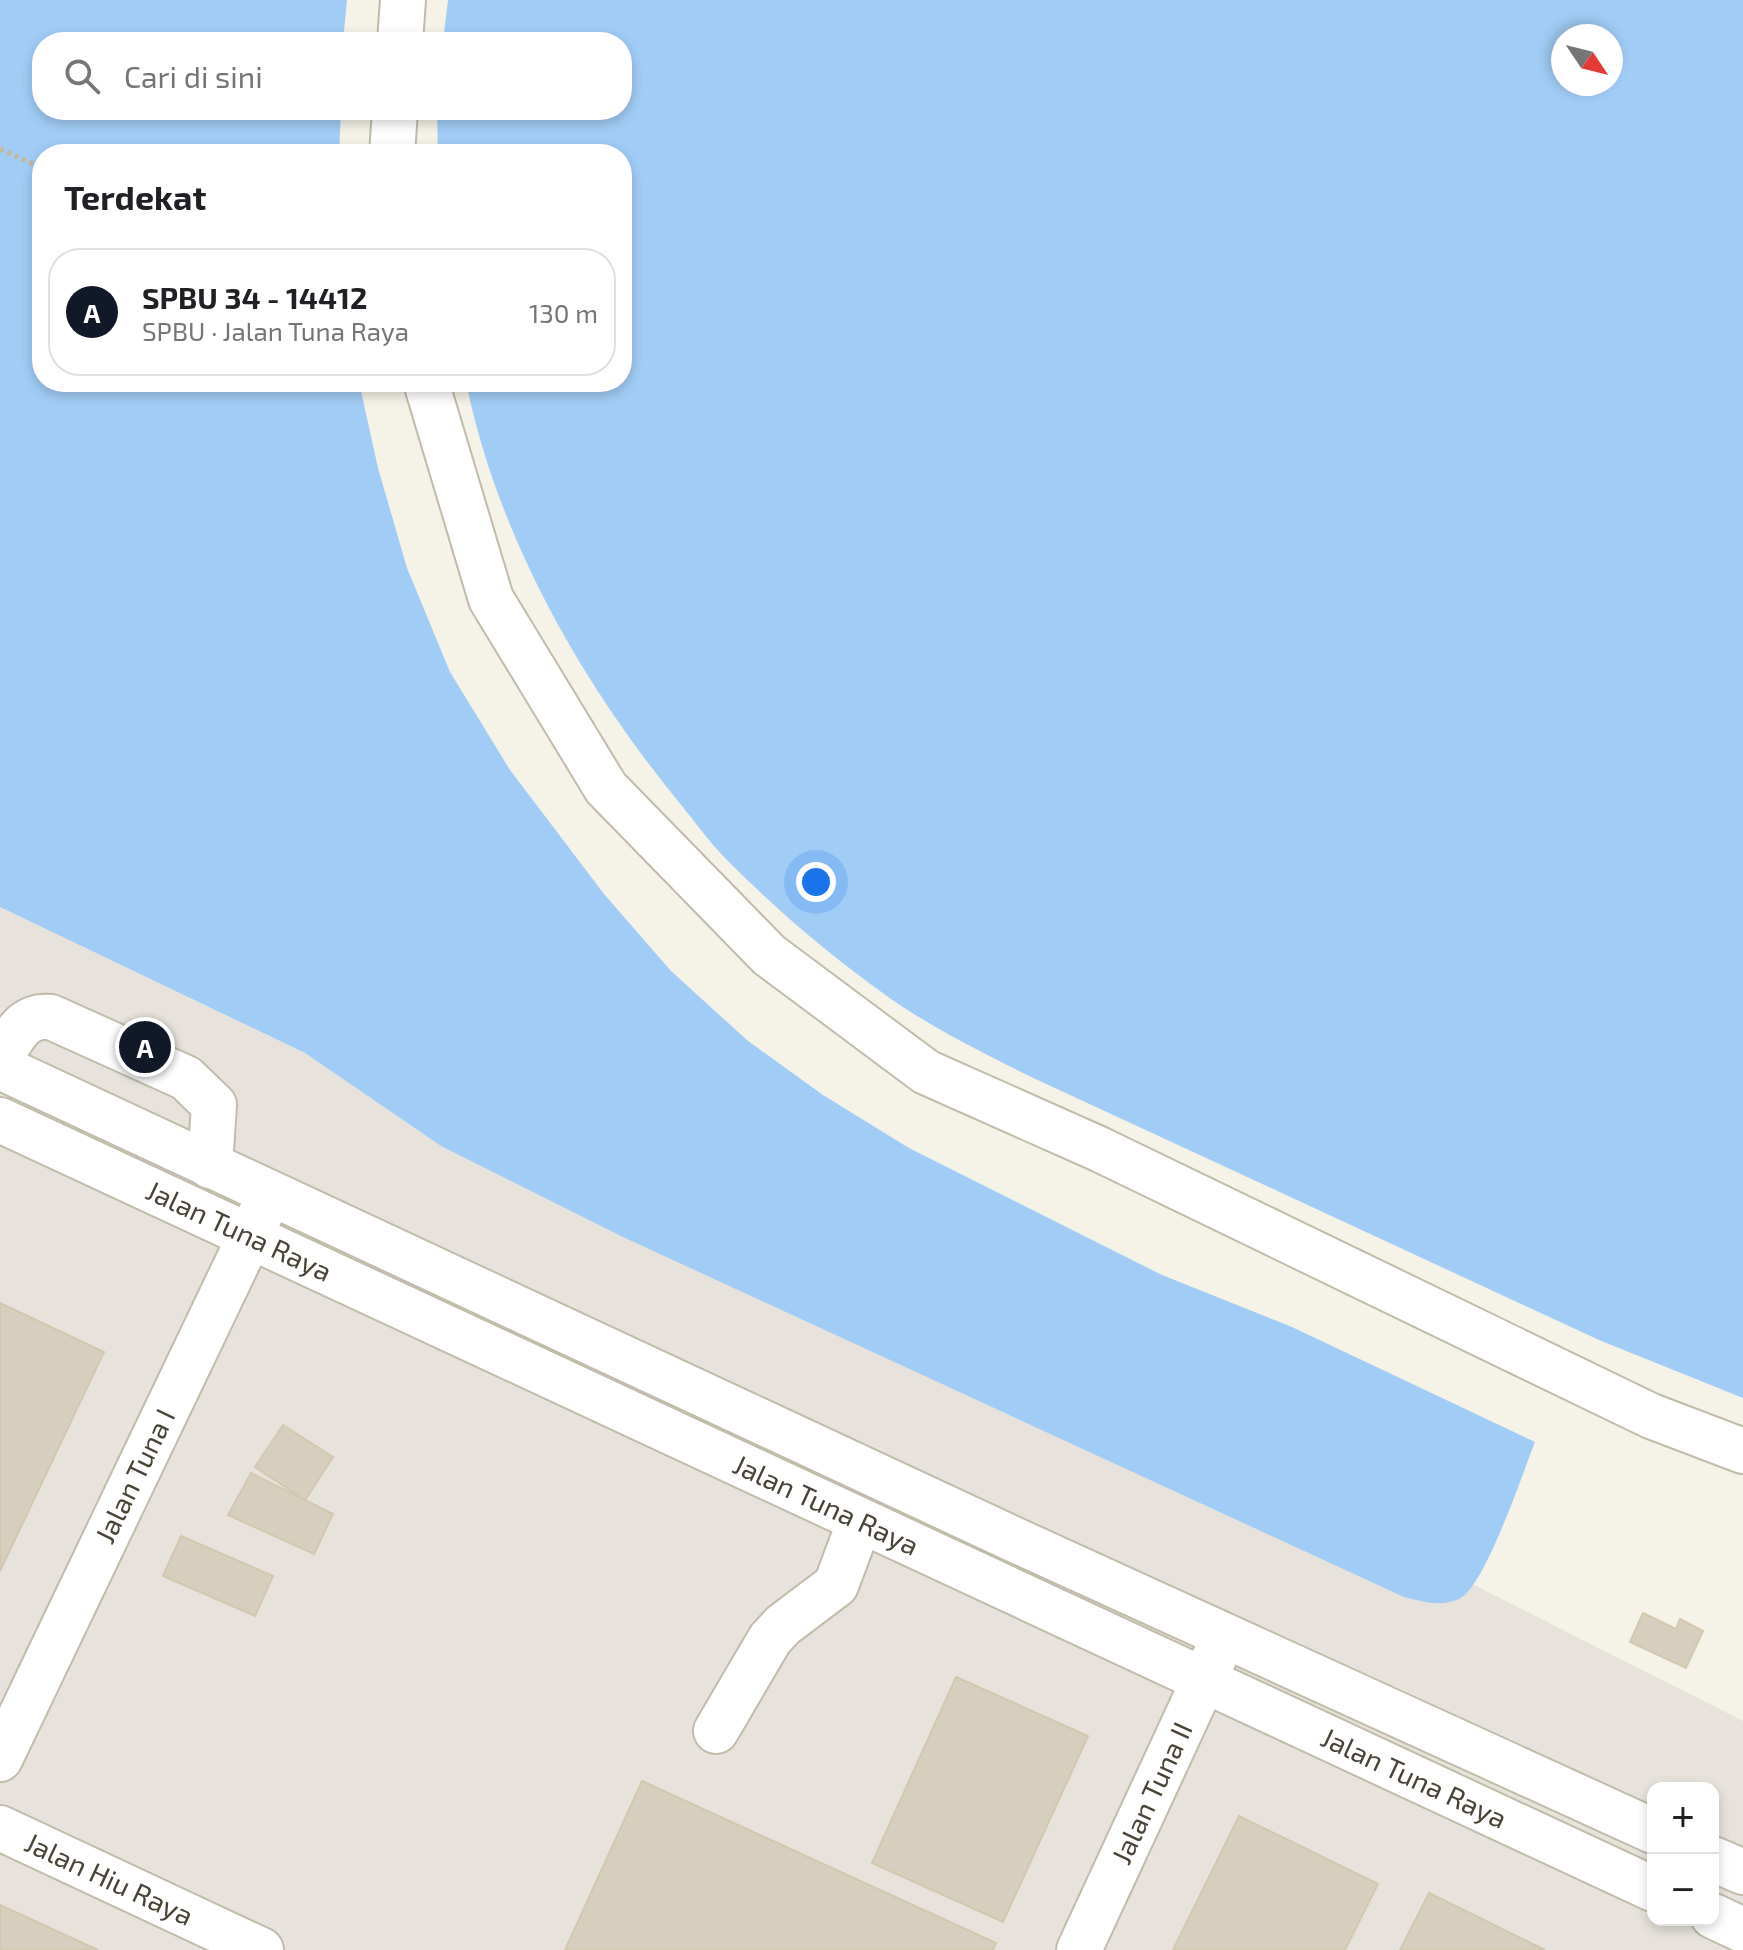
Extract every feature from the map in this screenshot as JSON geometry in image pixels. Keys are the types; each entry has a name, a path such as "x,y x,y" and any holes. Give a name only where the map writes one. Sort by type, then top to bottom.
{"street":[{"path":"401,32 403,0"},
{"path":"393,144 394,120"},
{"path":"429,392 491,599 606,788 769,955 926,1072 1099,1149 1651,1416 1743,1451"},
{"path":"0,1058 21,1024 39,1016 51,1017 186,1078 214,1105 210,1166"},
{"name":"Jalan Tuna Raya","path":"0,1067 1224,1636 1634,1823"},
{"name":"Jalan Tuna Raya","path":"0,1120 1647,1886"},
{"name":"Jalan Tuna I","path":"0,1759 271,1193"},
{"path":"668,1431 688,1388"},
{"path":"716,1731 770,1639 783,1625 836,1585 860,1521"},
{"name":"Jalan Tuna II","path":"1079,1950 1224,1636"},
{"path":"1595,1862 1634,1823"},
{"name":"Jalan Hiu Raya","path":"0,1828 261,1950"},
{"path":"1719,1862 1743,1872"},
{"path":"1719,1919 1743,1930"}],"path":[{"path":"0,149 32,163"}],"shaded area":[{"path":"0,907 305,1053 441,1146 1462,1598 1472,1584 1743,1721 1743,1950 0,1950"}],"water":[{"path":"0,0 347,0 344,32 32,32 32,120 341,120 339,144 32,144 32,392 361,392 378,468 407,568 450,672 510,770 604,894 671,971 748,1041 823,1095 909,1148 1162,1275 1292,1327 1535,1442 1513,1502 1480,1574 1459,1599 1439,1603 1404,1597 623,1237 441,1146 305,1053 0,907"},
{"path":"448,0 1743,0 1743,1398 1599,1340 1029,1076 958,1040 907,1010 850,968 790,919 706,837 611,710 548,607 499,497 468,392 632,392 632,144 438,144 437,120 632,120 632,32 444,32"}],"building":[{"path":"0,1303 104,1352 0,1571"},
{"path":"283,1425 333,1457 305,1500 255,1467"},
{"path":"251,1473 333,1514 314,1554 228,1515"},
{"path":"181,1536 273,1576 255,1616 163,1576"},
{"path":"1643,1613 1676,1629 1680,1619 1703,1631 1686,1668 1630,1642"},
{"path":"956,1677 1088,1736 1003,1922 872,1863"},
{"path":"642,1781 996,1943 993,1950 565,1950"},
{"path":"1239,1816 1378,1884 1345,1950 1173,1950"},
{"path":"1429,1893 1545,1950 1400,1950"},
{"path":"0,1905 98,1950 0,1950"}],"place":[{"name":"SPBU 34 - 14412","path":"145,1047"}]}
